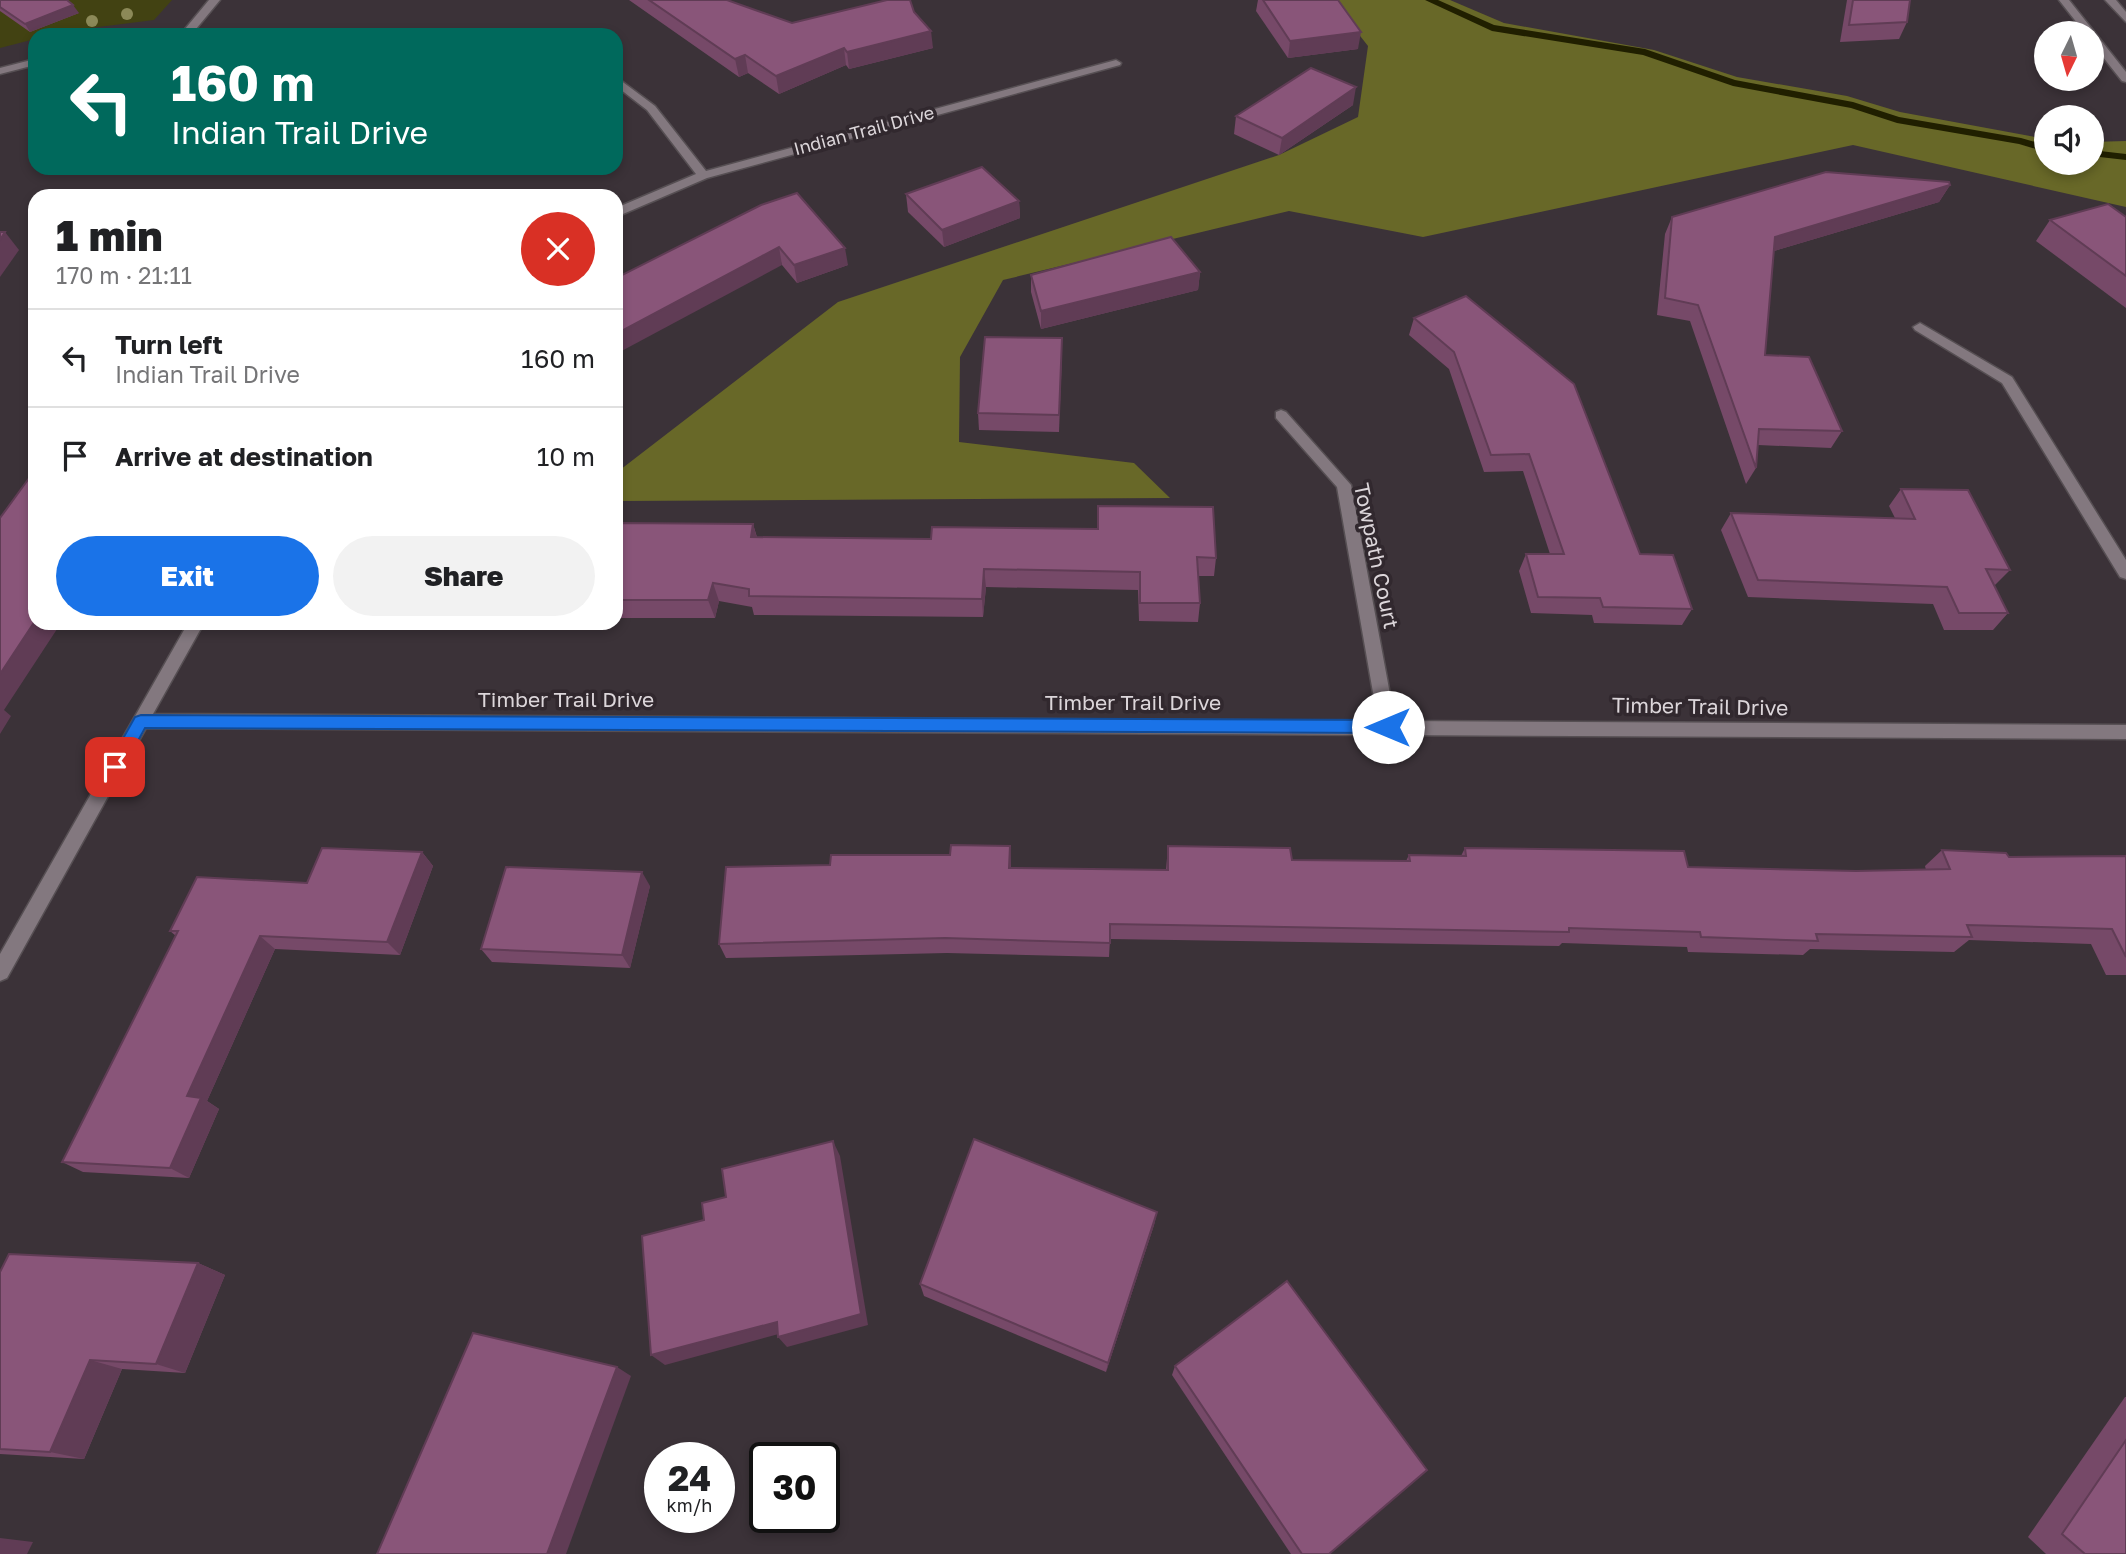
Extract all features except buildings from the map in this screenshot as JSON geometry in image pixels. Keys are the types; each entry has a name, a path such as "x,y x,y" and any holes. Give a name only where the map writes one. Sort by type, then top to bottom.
{"street":[{"path":"191,28 215,0"},
{"path":"2064,0 2081,21"},
{"path":"2110,0 2126,19"},
{"path":"2104,51 2126,79"},
{"name":"Indian Trail Drive","path":"623,210 704,175 1116,63"},
{"path":"0,71 28,64"},
{"path":"623,86 651,108 704,175"},
{"path":"1920,327 2007,380 2126,573"},
{"name":"Towpath Court","path":"1282,415 1344,485 1388,727"},
{"path":"0,972 192,630"},
{"name":"Timber Trail Drive","path":"141,721 2126,732"}],"shaded area":[{"path":"0,0 172,0 154,20 91,28 28,28 28,41 0,48"},
{"path":"1332,0 1450,0 1504,23 1654,50 1737,77 1847,96 1900,112 2034,137 2034,175 2104,175 2104,142 2126,141 2126,207 1853,145 1423,237 1289,211 1003,280 960,357 959,442 1134,463 1170,498 623,501 623,468 838,302 1279,155 1358,117 1368,46"}],"waterway":[{"path":"1430,0 1492,28 1645,52 1733,83 1853,105 1897,120 2034,145"},
{"path":"2104,154 2126,157"}],"route":[{"path":"115,767 141,721 1388,727"}]}
